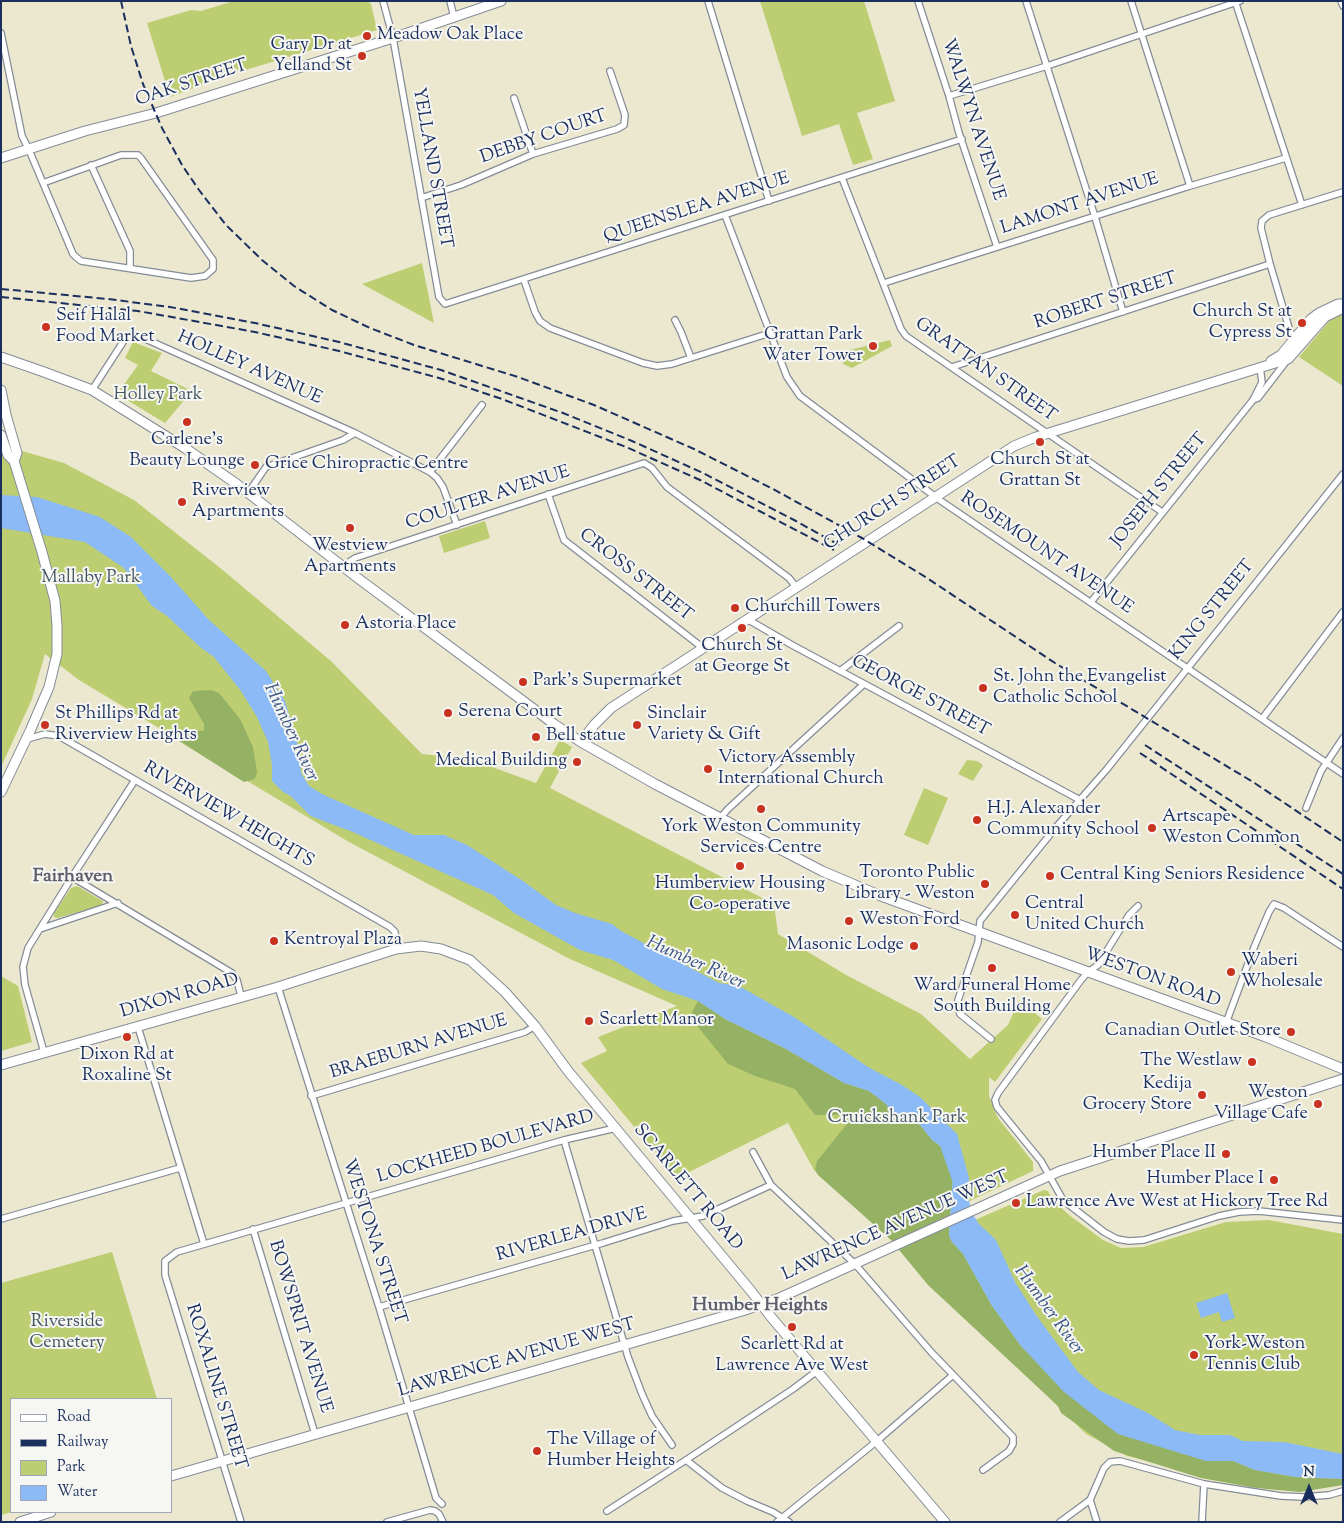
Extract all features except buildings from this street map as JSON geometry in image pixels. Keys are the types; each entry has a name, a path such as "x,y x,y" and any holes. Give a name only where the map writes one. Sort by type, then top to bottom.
{"main road":[{"name":"OAK STREET","path":"1,158 85,131 156,113 393,38 501,1"},
{"name":"CHURCH STREET","path":"1260,367 1267,367 1288,359 1311,319 1318,313 1338,304 1343,306"},
{"name":"CHURCH STREET","path":"581,742 611,708 1014,446 1036,437 1260,367 1281,355 1299,340"},
{"name":"WESTON ROAD","path":"2,360 44,372 92,390 192,453 248,493 500,685 581,742 654,784 813,866 854,885 979,933 1296,1049 1343,1069"},
{"path":"1,390 17,453 14,461"},
{"path":"1,434 8,455 14,461 42,552 55,601 57,625 57,654 49,687 27,739 1,792"},
{"name":"SCARLETT ROAD","path":"367,958 396,949 421,946 441,949 470,960 505,992 535,1026 568,1071 761,1305 945,1522"},
{"name":"DIXON ROAD","path":"1,1065 278,987 367,958"},
{"name":"LAWRENCE AVENUE WEST","path":"172,1476 777,1300 1050,1176 1165,1136 1343,1079"},
{"path":"20,1522 48,1513"}],"street":[{"path":"383,1 393,38"},
{"path":"450,1 454,16"},
{"path":"708,1 769,202"},
{"name":"WALWYN AVENUE","path":"918,1 997,247"},
{"path":"1026,1 1095,217 1123,312"},
{"path":"1130,1 1190,186"},
{"path":"1341,1 1343,6"},
{"path":"949,96 1047,66 1237,2 1302,205"},
{"path":"1,33 22,136 76,257 81,261 198,278 205,276 213,269 213,260 138,155 121,155 43,183"},
{"name":"YELLAND STREET","path":"393,38 439,298 442,302"},
{"name":"DEBBY COURT","path":"421,198 461,185 532,154 624,125 625,115 610,71"},
{"path":"514,98 532,154"},
{"name":"QUEENSLEA AVENUE","path":"442,302 448,304 962,139"},
{"name":"LAMONT AVENUE","path":"884,283 1190,186 1286,158"},
{"path":"91,166 130,251 130,268"},
{"name":"GRATTAN STREET","path":"842,178 901,329 906,336 1162,512"},
{"path":"1299,340 1290,332 1270,264 1261,228 1262,221 1269,215 1343,192"},
{"name":"ROSEMOUNT AVENUE","path":"724,215 788,377 800,396 935,496 1343,774"},
{"name":"ROBERT STREET","path":"952,367 1270,264"},
{"path":"524,280 535,312 540,321 550,328 643,363 657,366 672,364 770,333"},
{"path":"675,320 682,332 691,358"},
{"name":"HOLLEY AVENUE","path":"92,390 125,339 130,335 139,336 355,433 430,472"},
{"name":"JOSEPH STREET","path":"1253,400 1258,398 1288,359"},
{"name":"JOSEPH STREET","path":"1091,602 1253,400 1262,382 1260,367"},
{"path":"457,525 443,487 430,472 482,405"},
{"path":"248,493 266,467 343,440 355,433"},
{"name":"COULTER AVENUE","path":"343,566 355,558 644,463 652,468 667,487 789,578 796,587"},
{"name":"KING STREET","path":"991,1039 960,1014 958,1008 958,1000 978,942 980,921 1107,768 1343,474"},
{"name":"CROSS STREET","path":"548,494 564,540 703,648"},
{"path":"1262,719 1343,612"},
{"name":"GEORGE STREET","path":"747,619 1080,800"},
{"path":"840,671 898,626"},
{"path":"721,817 864,684"},
{"name":"RIVERVIEW HEIGHTS","path":"27,739 45,734 59,736 390,926 395,932 396,949"},
{"path":"1306,808 1326,763 1343,738"},
{"path":"44,1052 25,985 23,967 28,948 135,780"},
{"path":"72,877 232,973 237,980 241,996"},
{"path":"40,929 118,903"},
{"path":"1226,1023 1255,946 1274,904 1284,908 1343,947"},
{"path":"1138,906 1129,915 1098,965 1087,973 998,1093 995,1100 997,1107 1041,1161 1063,1200 1104,1232 1122,1240 1144,1240 1219,1216 1239,1212 1265,1211 1343,1220"},
{"name":"WESTONA STREET","path":"278,987 379,1307 436,1498 442,1504"},
{"path":"138,1026 204,1244"},
{"name":"BRAEBURN AVENUE","path":"312,1096 525,1032 535,1026"},
{"name":"LOCKHEED BOULEVARD","path":"165,1261 177,1252 253,1229 564,1140 616,1128"},
{"path":"564,1140 625,1345 642,1394 652,1416 672,1445"},
{"path":"753,1152 771,1185 855,1264 932,1353 1013,1437 1013,1444 1009,1451 983,1470"},
{"path":"1,1219 180,1168"},
{"name":"RIVERLEA DRIVE","path":"379,1307 595,1246 672,1222 703,1216 771,1185"},
{"name":"BOWSPRIT AVENUE","path":"253,1229 315,1434"},
{"name":"ROXALINE STREET","path":"165,1261 165,1275 241,1522"},
{"path":"607,1511 793,1389 817,1371"},
{"path":"780,1520 878,1441 953,1375"},
{"path":"686,1460 722,1488 780,1520 789,1522"},
{"path":"1060,1522 1090,1500 1104,1468 1110,1462 1120,1461 1204,1484 1280,1496 1330,1495 1343,1491"},
{"path":"1202,1522 1204,1484"},
{"path":"1090,1500 1097,1522"},
{"path":"387,1522 424,1511 435,1511 443,1522"}],"green space":[{"path":"234,1 368,1 371,4 377,30 226,76 170,97 147,23 191,10 201,11"},
{"path":"760,1 864,1 895,101 857,113 873,159 853,165 839,124 802,136"},
{"path":"422,263 434,323 362,284"},
{"path":"1343,314 1343,386 1299,357 1331,319"},
{"path":"890,340 892,346 852,368 843,364 842,352"},
{"name":"Holley Park","path":"133,342 162,353 151,371 192,391 165,423 117,394 138,365 125,358"},
{"name":"Cruickshank Park","path":"1,445 64,463 134,500 224,571 332,662 422,754 470,759 536,783 560,740 572,747 550,788 774,904 778,934 848,976 921,1014 970,1059 1008,1025 1019,1000 1042,1019 995,1082 989,1077 989,1096 998,1118 1033,1162 1033,1171 890,1239 814,1170 788,1123 677,1178 581,1063 607,1051 598,1037 677,1006 570,959 349,842 79,680 45,654 32,699 1,767"},
{"path":"485,521 490,538 444,553 439,536"},
{"path":"211,690 219,693 240,719 253,747 257,772 255,779 244,782 176,739 175,730 204,731 204,724 189,698 193,691"},
{"path":"967,760 977,761 983,765 973,781 958,774"},
{"path":"924,788 948,798 928,845 904,835"},
{"path":"77,886 103,901 102,905 58,918 54,917 54,913 71,888"},
{"path":"1,976 18,986 32,1042 1,1051"},
{"path":"698,1001 725,1019 786,1049 844,1083 869,1091 886,1104 894,1115 920,1125 932,1140 951,1154 954,1160 949,1236 963,1254 992,1306 1021,1346 1206,1461 1233,1461 1255,1470 1295,1477 1343,1479 1343,1485 1300,1492 1256,1488 1201,1478 1114,1451 1061,1413 1058,1406 928,1285 890,1239 818,1175 815,1170 817,1161 847,1124 848,1118 845,1115 815,1115 795,1089 755,1076 728,1064 694,1022 692,1012"},
{"path":"1044,1190 1048,1191 1053,1200 1069,1215 1103,1240 1121,1248 1143,1247 1226,1222 1269,1220 1343,1234 1343,1481 1258,1486 1127,1456 1086,1434 901,1252"},
{"name":"Riverside Cemetery","path":"112,1252 157,1398 10,1398 10,1513 1,1515 1,1283"}],"water":[{"path":"1,495 37,497 100,517 131,537 171,577 208,619 266,671 285,701 299,749 301,773 309,786 322,794 414,835 444,835 467,845 556,905 612,924 621,931 719,983 739,986 794,1017 868,1067 920,1097 957,1134 969,1178 968,1197 972,1213 979,1224 996,1240 1015,1282 1036,1315 1078,1372 1099,1390 1148,1413 1175,1430 1200,1435 1230,1435 1243,1441 1284,1442 1343,1454 1343,1479 1295,1477 1255,1470 1233,1461 1206,1461 1118,1434 1064,1392 1021,1346 992,1306 963,1254 949,1236 954,1160 951,1154 932,1140 920,1125 894,1115 886,1104 869,1091 844,1083 786,1049 725,1019 698,1001 662,989 613,960 580,950 514,913 493,895 346,829 330,816 283,792 272,781 272,765 268,742 257,717 241,691 214,657 200,647 167,616 152,606 124,568 85,542 1,528"},
{"path":"1227,1293 1235,1318 1222,1322 1219,1312 1201,1318 1196,1303"}],"waterway":[{"name":"Humber River","path":"296,793 314,811 348,824"},
{"name":"Humber River","path":"944,1139 958,1179"}],"railway":[{"path":"121,1 131,46 143,84 162,128 182,165 226,225 262,260 294,286 332,310 370,328 414,345 518,377 594,405 694,449 773,489 862,538 927,578 1055,663 1253,782 1343,842"},
{"path":"1,289 170,307 255,323 339,342 441,370 563,413 632,441 703,473 841,546"},
{"path":"1,297 138,311 255,332 339,351 439,378 502,399 626,447 700,480 834,550"},
{"path":"1145,745 1343,874"},
{"path":"1140,753 1343,889"}],"place":[{"name":"Meadow Oak Place","path":"367,36"},
{"name":"Gary Dr at Yelland St","path":"362,56"},
{"name":"Church St at Cypress St","path":"1302,323"},
{"name":"Seif Halal Food Market","path":"46,327"},
{"name":"Grattan Park Water Tower","path":"873,346"},
{"name":"Carlene's Beauty Lounge","path":"187,422"},
{"name":"Church St at Grattan St","path":"1040,442"},
{"name":"Grice Chiropractic Centre","path":"255,465"},
{"name":"Riverview Apartments","path":"182,502"},
{"name":"Westview Apartments","path":"350,528"},
{"name":"Churchill Towers","path":"735,608"},
{"name":"Astoria Place","path":"345,625"},
{"name":"Church St at George St","path":"742,628"},
{"name":"Park's Supermarket","path":"523,682"},
{"name":"St. John the Evangelist Catholic School","path":"983,688"},
{"name":"Serena Court","path":"448,713"},
{"name":"St Phillips Rd at Riverview Heights","path":"45,725"},
{"name":"Sinclair Variety & Gift","path":"637,725"},
{"name":"Bell statue","path":"536,737"},
{"name":"Medical Building","path":"577,762"},
{"name":"Victory Assembly International Church","path":"708,769"},
{"name":"York Weston Community Services Centre","path":"761,809"},
{"name":"H.J. Alexander Community School","path":"977,820"},
{"name":"Artscape Weston Common","path":"1152,828"},
{"name":"Humberview Housing Co-operative","path":"740,866"},
{"name":"Central King Seniors Residence","path":"1050,876"},
{"name":"Toronto Public Library - Weston","path":"985,884"},
{"name":"Central United Church","path":"1015,915"},
{"name":"Weston Ford","path":"849,921"},
{"name":"Kentroyal Plaza","path":"274,941"},
{"name":"Masonic Lodge","path":"914,946"},
{"name":"Ward Funeral Home South Building","path":"992,968"},
{"name":"Waberi Wholesale","path":"1231,972"},
{"name":"Scarlett Manor","path":"589,1021"},
{"name":"Canadian Outlet Store","path":"1291,1032"},
{"name":"Dixon Rd at Roxaline St","path":"127,1037"},
{"name":"The Westlaw","path":"1252,1062"},
{"name":"Kedija Grocery Store","path":"1202,1095"},
{"name":"Weston Village Cafe","path":"1318,1104"},
{"name":"Humber Place II","path":"1226,1154"},
{"name":"Humber Place I","path":"1274,1180"},
{"name":"Lawrence Ave West at Hickory Tree Rd","path":"1016,1203"},
{"name":"Scarlett Rd at Lawrence Ave West","path":"792,1327"},
{"name":"York-Weston Tennis Club","path":"1194,1355"},
{"name":"The Village of Humber Heights","path":"537,1451"}],"district":[{"name":"Fairhaven","path":"73,878"},
{"name":"Humber Heights","path":"760,1307"}],"park label":[{"name":"Mallaby Park","path":"91,579"}]}
